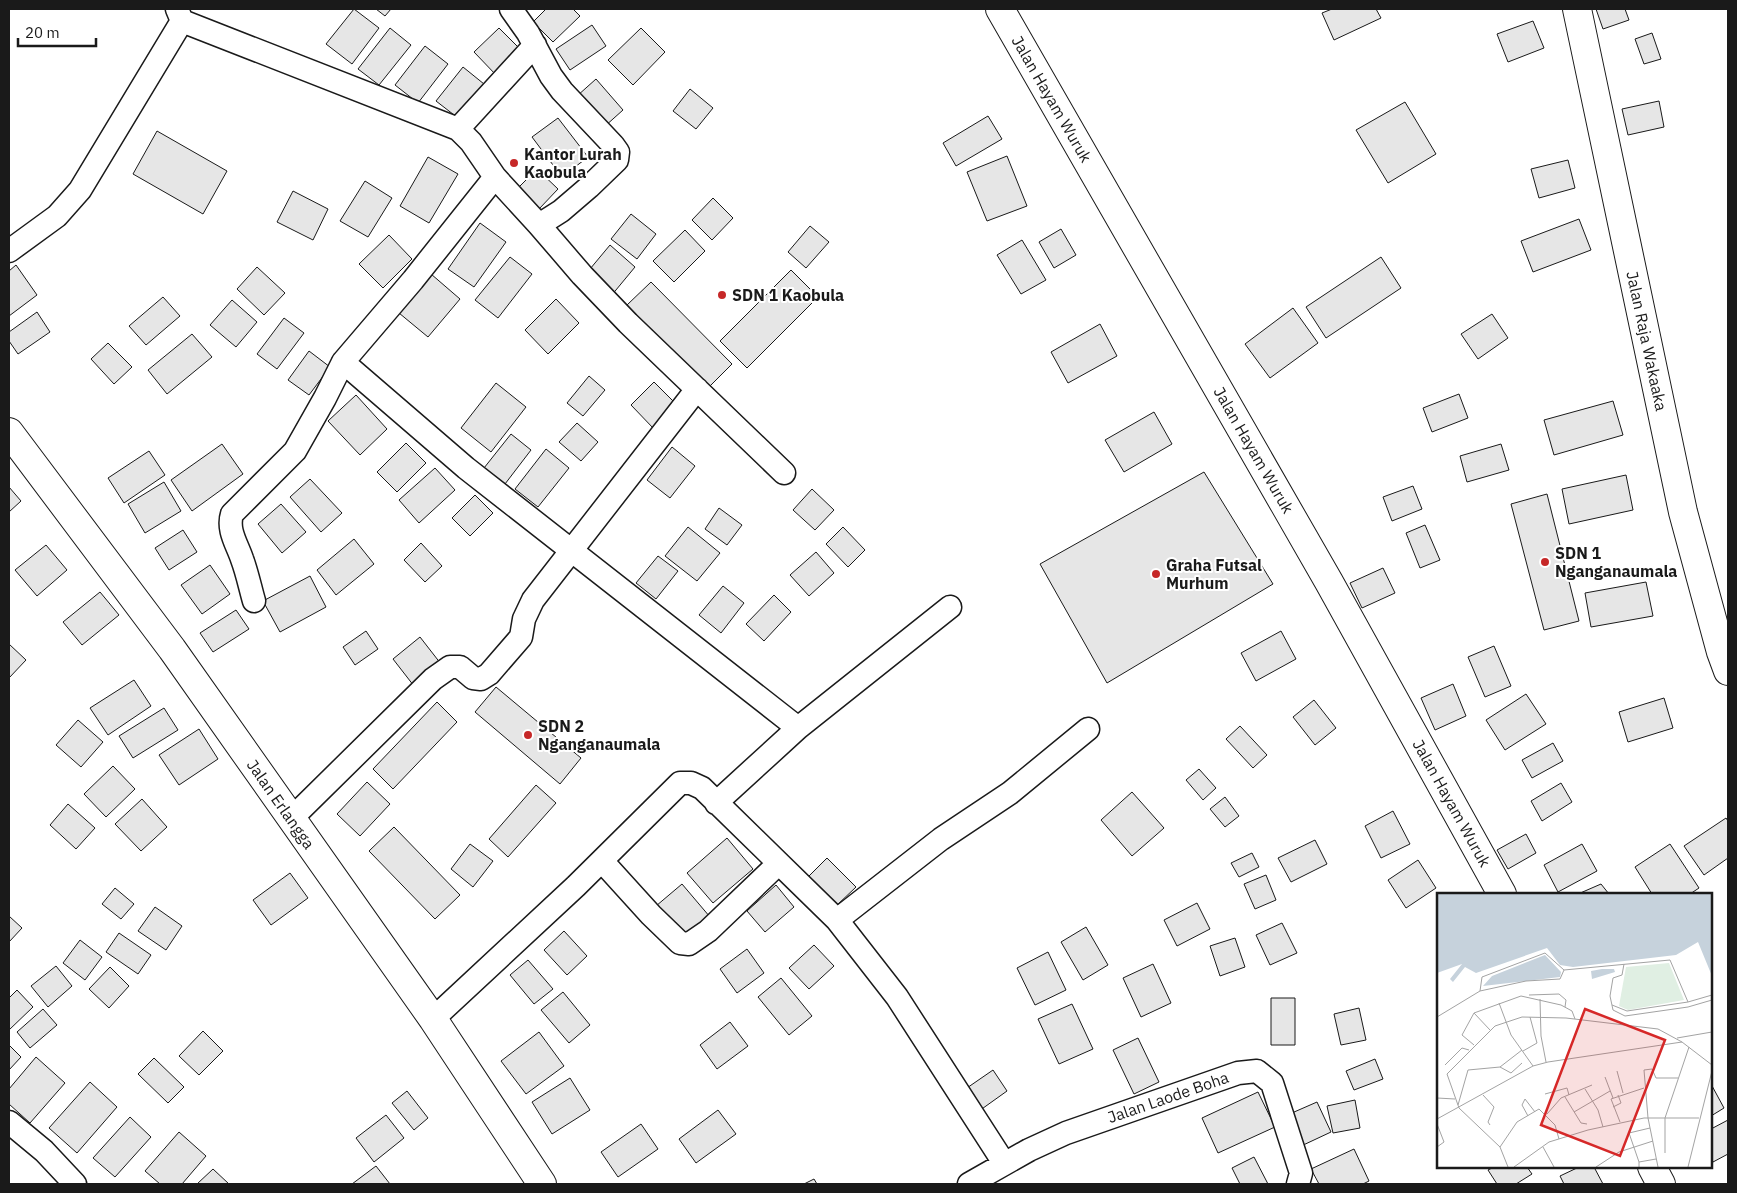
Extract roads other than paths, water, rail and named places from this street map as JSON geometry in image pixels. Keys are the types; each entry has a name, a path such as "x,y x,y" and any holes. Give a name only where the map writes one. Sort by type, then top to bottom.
{"street":[{"path":"511,9 528,33 551,76 562,91 618,152 617,160 561,211 540,225"},
{"name":"Jalan Hayam Wuruk","path":"1000,9 1329,582 1501,893"},
{"name":"Jalan Raja Wakaaka","path":"1577,9 1683,512 1721,652 1728,671"},
{"path":"9,251 57,216 80,190 179,15 458,129 471,142 494,177 540,225 582,275 628,324 784,473"},
{"path":"458,129 535,45"},
{"path":"254,601 242,559 233,537 230,521 232,514 295,451 343,362 413,280 494,177"},
{"path":"343,362 466,468 798,728"},
{"path":"292,818 433,679 450,667 460,667 473,678 481,679 489,674 521,637 524,620 533,600 697,390"},
{"name":"Jalan Erlangga","path":"9,432 172,650 292,818 433,1018 542,1184"},
{"path":"716,803 798,728 950,607"},
{"path":"837,920 941,839 1010,793 1088,729"},
{"path":"433,1018 602,861 680,783 692,783 702,788 837,920 898,997 1004,1163"},
{"path":"602,861 680,943 689,944 708,931 778,864"},
{"name":"Jalan Laode Boha","path":"969,1184 1004,1163 1066,1133 1238,1073 1257,1071 1272,1083 1301,1173 1298,1184"},
{"path":"9,1122 44,1151 75,1184"},
{"path":"1653,1168 1661,1184"}],"place":[{"name":"Kantor Lurah Kaobula","path":"514,163"},
{"name":"SDN 1 Kaobula","path":"722,295"},
{"name":"SDN 1 Nganganaumala","path":"1545,562"},
{"name":"Graha Futsal Murhum","path":"1156,574"},
{"name":"SDN 2 Nganganaumala","path":"528,735"}]}
